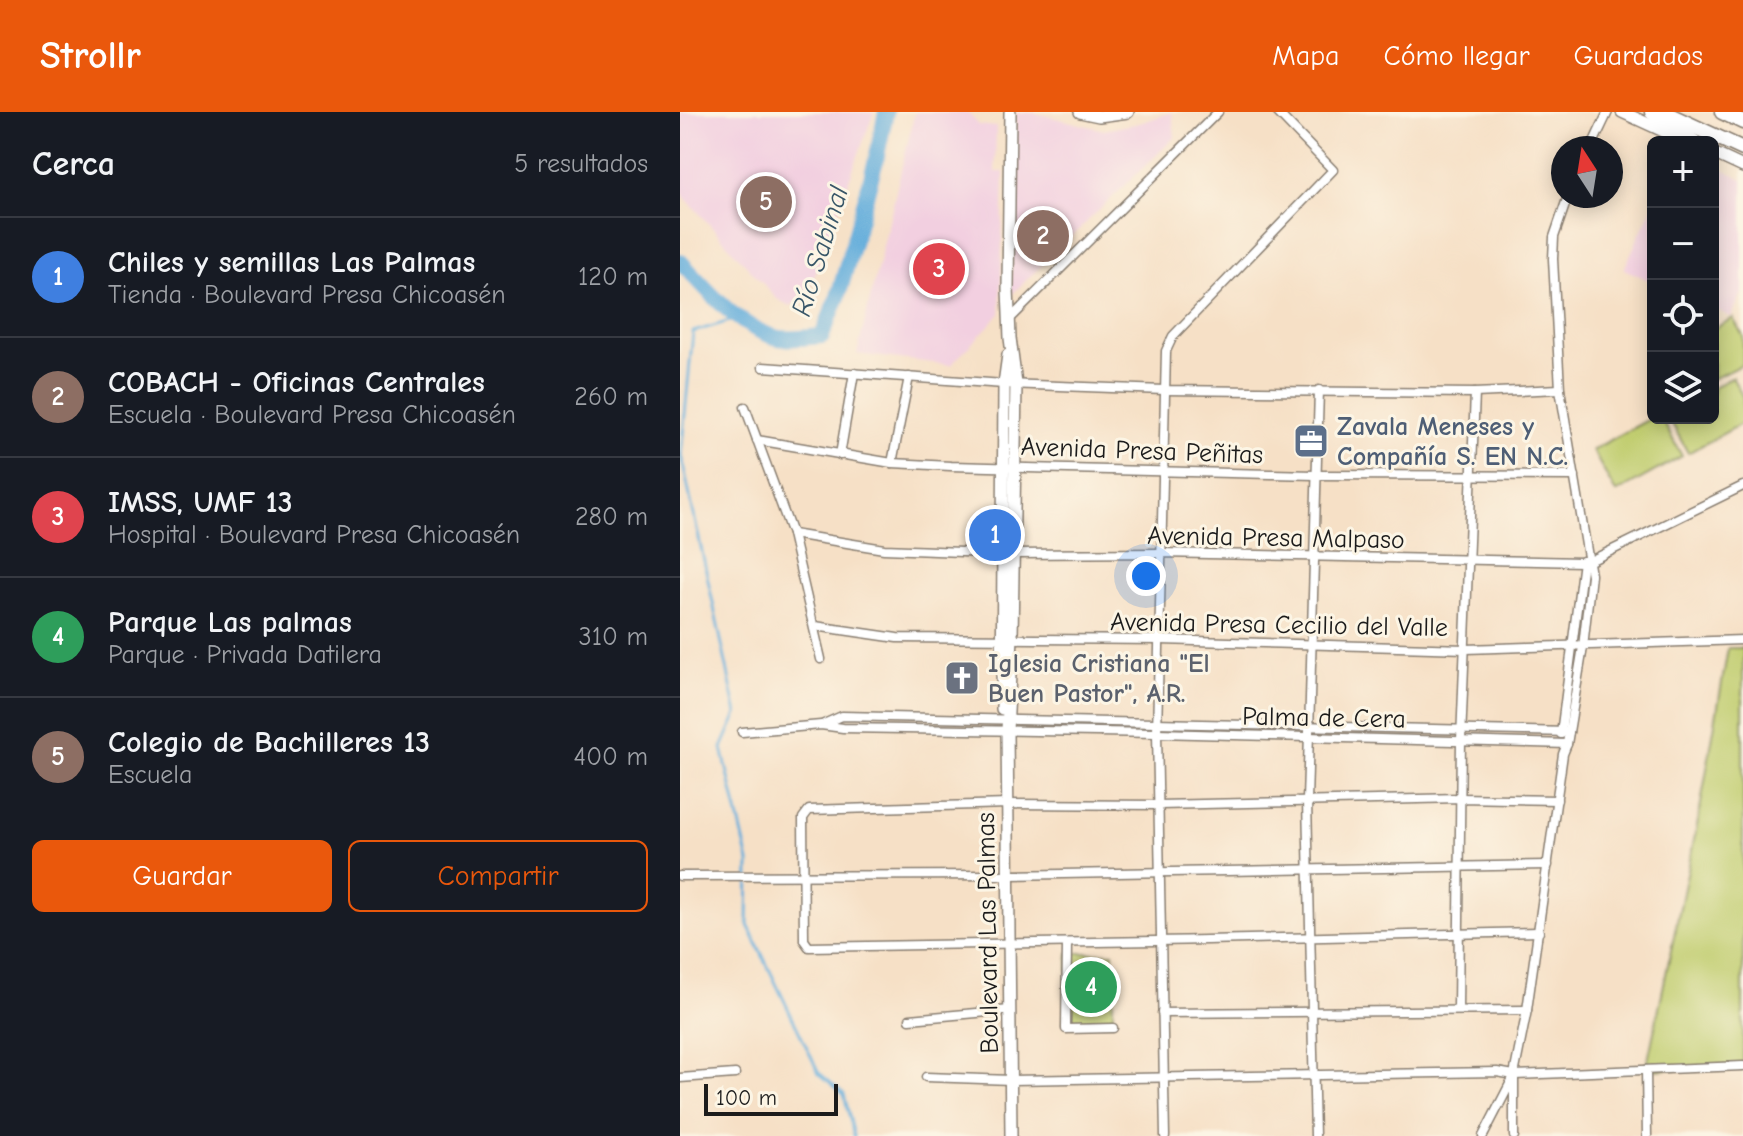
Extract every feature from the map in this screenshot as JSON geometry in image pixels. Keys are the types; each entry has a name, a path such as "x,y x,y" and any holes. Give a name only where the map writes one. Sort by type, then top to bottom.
{"highway":[{"path":"1652,112 1683,136"},
{"path":"1663,112 1743,149"},
{"path":"1722,112 1743,122"}],"main road":[{"name":"Boulevard Las Palmas","path":"1010,112 1006,723 1011,1136"},
{"path":"1080,112 1099,116 1128,112"},
{"path":"1622,112 1677,136"},
{"path":"1719,156 1743,167"}],"street":[{"path":"1009,320 1218,112"},
{"path":"1165,1136 1157,728 1166,351 1173,336 1333,170 1277,112"},
{"path":"1597,136 1608,112"},
{"path":"1514,1136 1514,1075 1539,932 1578,646 1586,558 1560,389 1553,259 1554,237 1564,208"},
{"path":"763,367 1010,384 1164,390 1475,393 1560,389"},
{"path":"840,455 854,373"},
{"path":"892,463 909,377"},
{"path":"1315,1136 1307,801 1319,390"},
{"path":"1458,1009 1461,740 1475,393"},
{"path":"745,407 792,534 821,659"},
{"name":"Avenida Presa Peñitas","path":"757,440 892,463 1315,475 1575,476"},
{"name":"Avenida Presa Malpaso","path":"792,534 884,549 1009,554 1161,553 1467,561 1586,558 1743,486"},
{"name":"Avenida Presa Cecilio del Valle","path":"815,626 897,638 1161,640 1466,649 1743,640"},
{"name":"Palma de Cera","path":"742,732 821,725 843,728 1006,723 1309,732 1563,744"},
{"name":"Palma de Cera","path":"1309,732 1462,729 1565,731"},
{"path":"1539,932 1310,940 806,945 805,812 1008,804 1159,805 1460,798 1557,800"},
{"path":"680,876 1008,875 1548,865"},
{"path":"1067,943 1066,1029 1113,1028"},
{"path":"910,1019 1010,1010"},
{"path":"1162,1013 1527,1010"},
{"path":"926,1077 1011,1080 1497,1072 1514,1075 1743,1066"},
{"path":"1646,1070 1647,1136"},
{"path":"680,1078 735,1074"},
{"path":"1483,1136 1514,1075"}],"shaded area":[{"path":"680,112 874,112 811,285 802,299 790,306 777,299 680,192"},
{"path":"915,112 964,112 979,125 996,127 995,172 1004,172 1000,314 951,365 857,354"},
{"path":"1016,112 1031,112 1104,130 1140,123 1172,112 1175,137 1011,295"},
{"path":"1719,168 1743,179 1743,291 1731,317 1719,311"},
{"path":"1647,218 1647,279 1624,269"}],"green space":[{"path":"1733,318 1743,336 1743,364 1719,376 1719,352 1719,326"},
{"path":"1732,377 1743,397 1743,423 1688,453 1672,424 1719,424 1719,385"},
{"path":"1647,420 1647,424 1664,424 1682,456 1616,493 1592,450"},
{"path":"1728,648 1743,648 1743,1066 1646,1070 1698,821"},
{"path":"1068,953 1113,953 1113,1022 1069,1022"}],"waterway":[{"name":"Río Sabinal","path":"680,261 724,307 749,326 778,338 822,336 838,297 886,112"},
{"path":"740,318 693,332 681,455 737,714 722,748 749,862 748,925 819,1073 844,1094 854,1136"}],"place":[{"name":"Colegio de Bachilleres 13","path":"766,202"},
{"name":"COBACH - Oficinas Centrales","path":"1043,236"},
{"name":"IMSS, UMF 13","path":"939,269"},
{"name":"Zavala Meneses y Compañía S. EN N.C.","path":"1311,441"},
{"name":"Chiles y semillas Las Palmas","path":"995,535"},
{"name":"Iglesia Cristiana \"El Buen Pastor\", A.R.","path":"962,678"},
{"name":"Parque Las palmas","path":"1091,987"}]}
